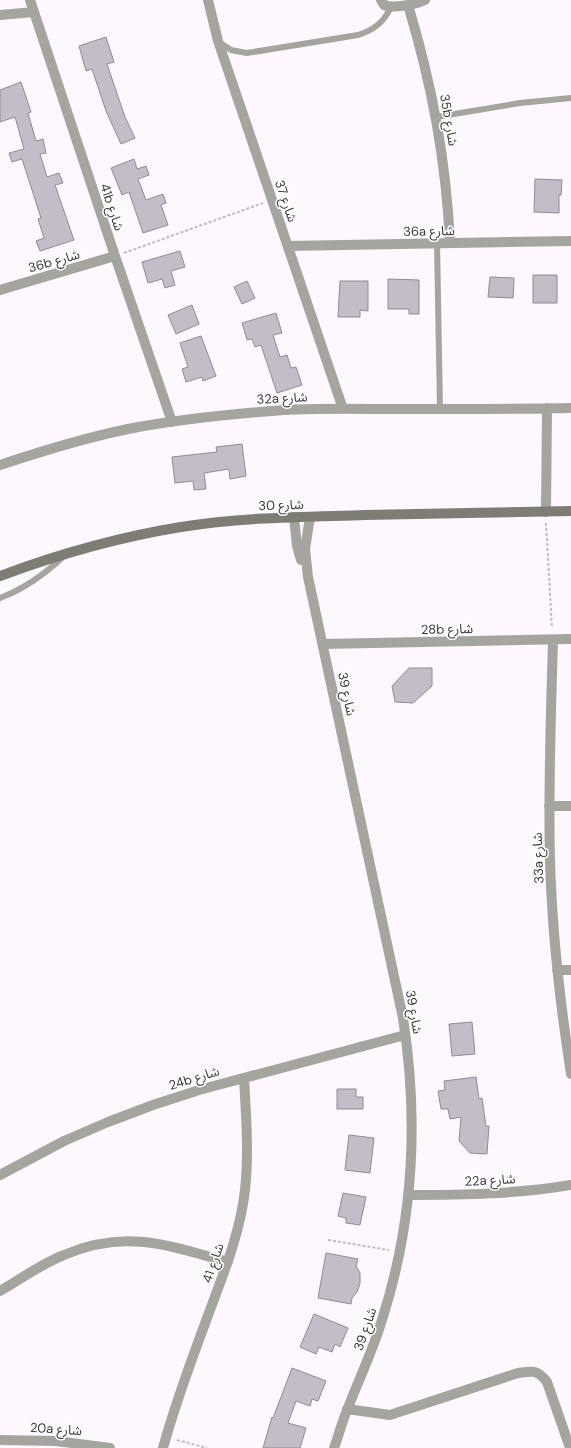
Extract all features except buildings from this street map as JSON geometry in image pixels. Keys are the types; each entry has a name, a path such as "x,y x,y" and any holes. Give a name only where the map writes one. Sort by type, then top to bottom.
{"street":[{"name":"41b شارع","path":"30,0 172,422"},
{"name":"شارع 37","path":"208,0 218,41 343,409"},
{"path":"381,0 384,5 391,7 408,5 425,0"},
{"name":"35b شارع","path":"408,5 424,60 436,117 446,180 450,243"},
{"path":"0,15 34,12"},
{"name":"36a شارع","path":"288,246 571,241"},
{"name":"36b شارع","path":"0,290 115,256"},
{"path":"546,512 547,408"},
{"name":"32a شارع","path":"0,465 42,451 128,429 228,415 285,410 571,408"},
{"name":"شارع 30","path":"0,576 68,552 143,534 181,527 250,519 571,511"},
{"name":"شارع 39","path":"294,517 299,554 308,577"},
{"name":"شارع 39","path":"310,517 305,549 308,577 398,993 409,1067 413,1131 409,1195 394,1280 368,1361 347,1409 334,1448"},
{"name":"28b شارع","path":"323,644 571,639"},
{"name":"33a شارع","path":"553,640 549,806 553,916 557,970 571,1074"},
{"path":"549,806 571,806"},
{"path":"557,970 571,970"},
{"name":"24b شارع","path":"0,1175 64,1141 108,1122 176,1097 405,1036"},
{"name":"شارع 41","path":"163,1448 182,1384 228,1262 237,1227 245,1190 247,1153 244,1078"},
{"name":"22a شارع","path":"409,1195 502,1192 548,1189 571,1185"},
{"path":"0,1291 63,1255 83,1247 103,1243 146,1241 167,1245 228,1262"},
{"path":"347,1409 390,1415 518,1373 533,1371 541,1374 547,1382 570,1448"},
{"name":"20a شارع","path":"0,1440 56,1441 110,1448"}],"lane":[{"path":"218,41 231,50 247,53 358,35 367,33 378,26 387,16 391,7"},
{"path":"436,117 520,102 571,98"},
{"path":"437,243 440,409"},
{"path":"0,598 30,583 50,569 68,552"}],"path":[{"path":"115,256 272,200"},
{"path":"546,512 553,640"},
{"path":"328,1240 400,1252"},
{"path":"166,1437 207,1448"}]}
